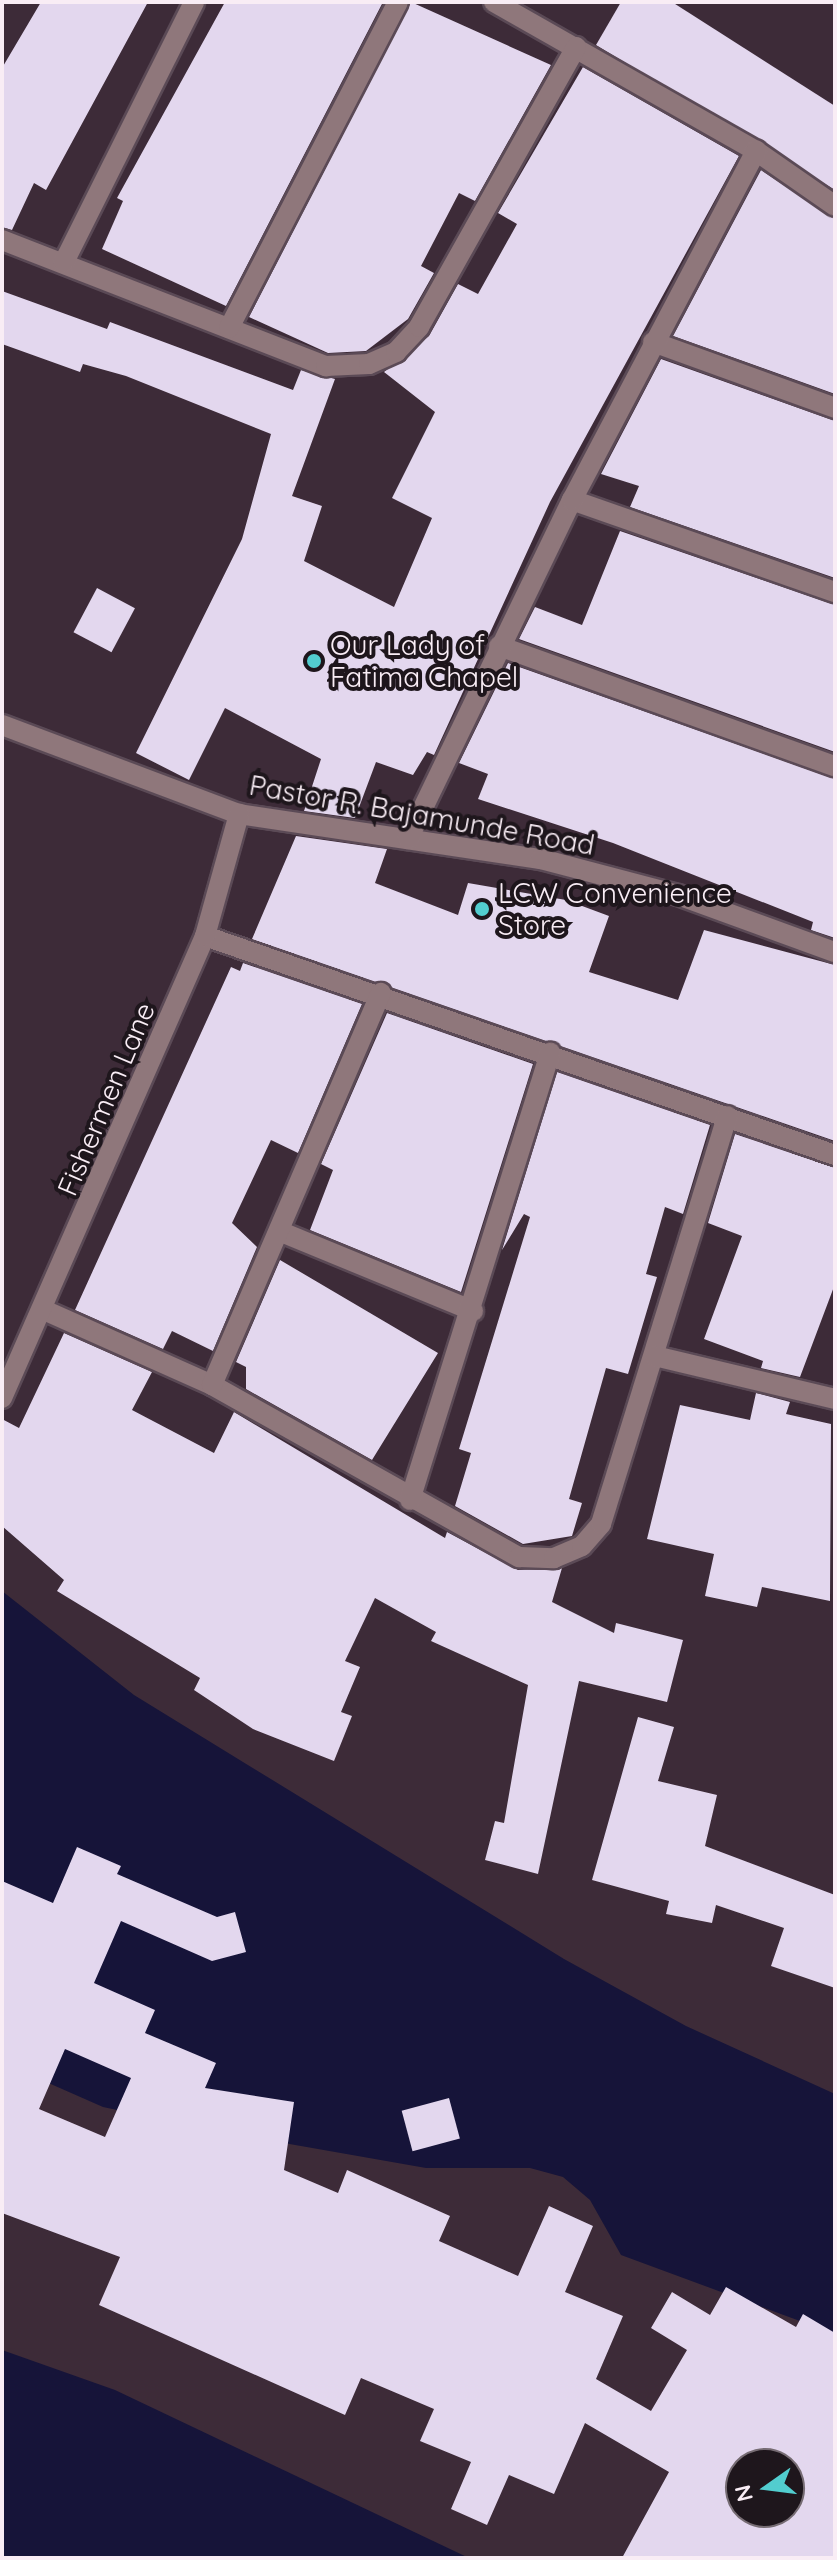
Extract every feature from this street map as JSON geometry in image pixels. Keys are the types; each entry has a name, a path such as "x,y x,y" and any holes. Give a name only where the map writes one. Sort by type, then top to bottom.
{"street":[{"path":"64,262 194,2"},
{"path":"229,328 398,2"},
{"path":"494,2 756,151 835,206"},
{"path":"2,240 326,366 369,364 396,352 419,327 576,47"},
{"path":"408,839 572,500 756,151"},
{"path":"653,342 835,408"},
{"path":"572,500 835,592"},
{"path":"499,646 835,766"},
{"name":"Pastor R. Bajamunde Road","path":"2,725 239,814 541,859 663,891 835,952"},
{"name":"Fishermen Lane","path":"2,1398 46,1311 205,936 239,814"},
{"path":"205,936 381,993 835,1155"},
{"path":"212,1385 381,993"},
{"path":"410,1500 473,1311 550,1052"},
{"path":"46,1311 212,1385 410,1500 519,1557 554,1558 582,1546 601,1524 727,1116"},
{"path":"279,1231 473,1311"},
{"path":"655,1356 835,1399"}],"shaded area":[{"path":"2,1591 134,1695 564,1959 686,2026 835,2094 835,2334 621,2255 590,2200 563,2177 530,2168 426,2168 221,2132 103,2107 28,2074 2,2050"},
{"path":"2,2350 115,2390 469,2558 2,2558"}],"building":[{"path":"41,2 148,2 46,190 34,183 12,230 2,227 2,68"},
{"path":"225,2 383,2 226,306 102,249 123,201 117,198"},
{"path":"411,2 551,65 475,201 459,193 421,266 434,273 408,319 366,351 328,353 249,317"},
{"path":"621,2 672,2 835,106 835,190 596,45"},
{"path":"583,67 739,156 550,502 434,755 427,752 413,775 376,762 355,818 304,811 321,759 225,708 189,780 136,753 242,539 271,434 126,376 83,364 80,372 2,344 2,291 107,329 110,322 293,390 301,370 335,379 292,496 322,506 304,561 394,607 432,518 392,498 435,412 384,372 429,336 458,284 478,294 517,224 498,213"},
{"path":"761,170 835,219 835,394 673,336"},
{"path":"661,359 835,421 835,578 630,507 639,486 601,474"},
{"path":"620,531 835,605 835,752 519,639 535,607 582,625"},
{"path":"97,588 135,608 111,652 74,632"},
{"path":"508,663 835,779 835,938 811,930 813,922 613,843 478,799 488,774 459,763"},
{"path":"296,836 387,849 375,883 458,915 468,883 566,900 609,916 589,972 678,1000 704,930 835,965 835,1141 252,939"},
{"path":"243,963 362,1004 298,1153 271,1140 232,1223 257,1247 213,1351 172,1331 163,1349 75,1310 231,967 240,971"},
{"path":"387,1013 533,1064 461,1292 310,1230 333,1170 321,1164"},
{"path":"557,1072 710,1125 683,1214 665,1207 646,1274 657,1277 628,1374 606,1368 569,1499 582,1503 572,1536 523,1544 455,1506 471,1453 459,1449 530,1217 524,1214 502,1250"},
{"path":"735,1134 835,1168 835,1284 800,1377 761,1368 763,1361 704,1339 742,1236 708,1223"},
{"path":"280,1260 438,1353 372,1460 246,1389 246,1367 236,1362"},
{"path":"64,1333 152,1372 132,1410 214,1453 234,1412 445,1538 447,1532 518,1570 562,1568 552,1602 614,1633 616,1623 683,1640 667,1702 579,1681 538,1874 485,1860 495,1821 504,1823 528,1685 431,1641 436,1632 375,1598 345,1661 360,1667 341,1712 352,1716 334,1761 253,1729 194,1690 200,1678 57,1591 64,1580 2,1526 2,1419 19,1428"},
{"path":"756,1393 790,1402 786,1414 831,1424 830,1601 762,1587 757,1607 705,1596 714,1554 647,1539 680,1405 750,1420"},
{"path":"638,1717 674,1727 658,1781 717,1795 705,1846 835,1895 835,1988 771,1966 784,1928 716,1905 712,1923 666,1914 669,1901 592,1880"},
{"path":"77,1847 121,1866 117,1874 217,1917 235,1912 246,1952 212,1961 121,1921 94,1983 155,2010 145,2033 216,2063 205,2088 294,2102 284,2170 338,2193 347,2170 450,2216 439,2241 518,2276 549,2206 593,2226 565,2292 623,2316 596,2379 651,2411 687,2350 651,2328 672,2292 710,2315 726,2287 796,2327 803,2314 835,2333 835,2558 622,2558 669,2472 585,2423 554,2494 509,2475 487,2525 451,2509 471,2462 420,2441 434,2409 361,2378 345,2415 99,2305 120,2257 2,2213 2,1881 53,1903","holes":["65,2049 131,2078 105,2137 39,2109"]},
{"path":"449,2098 460,2139 413,2151 402,2111"}],"place":[{"name":"Our Lady of Fatima Chapel","path":"314,661"},
{"name":"LCW Convenience Store","path":"482,909"}]}
